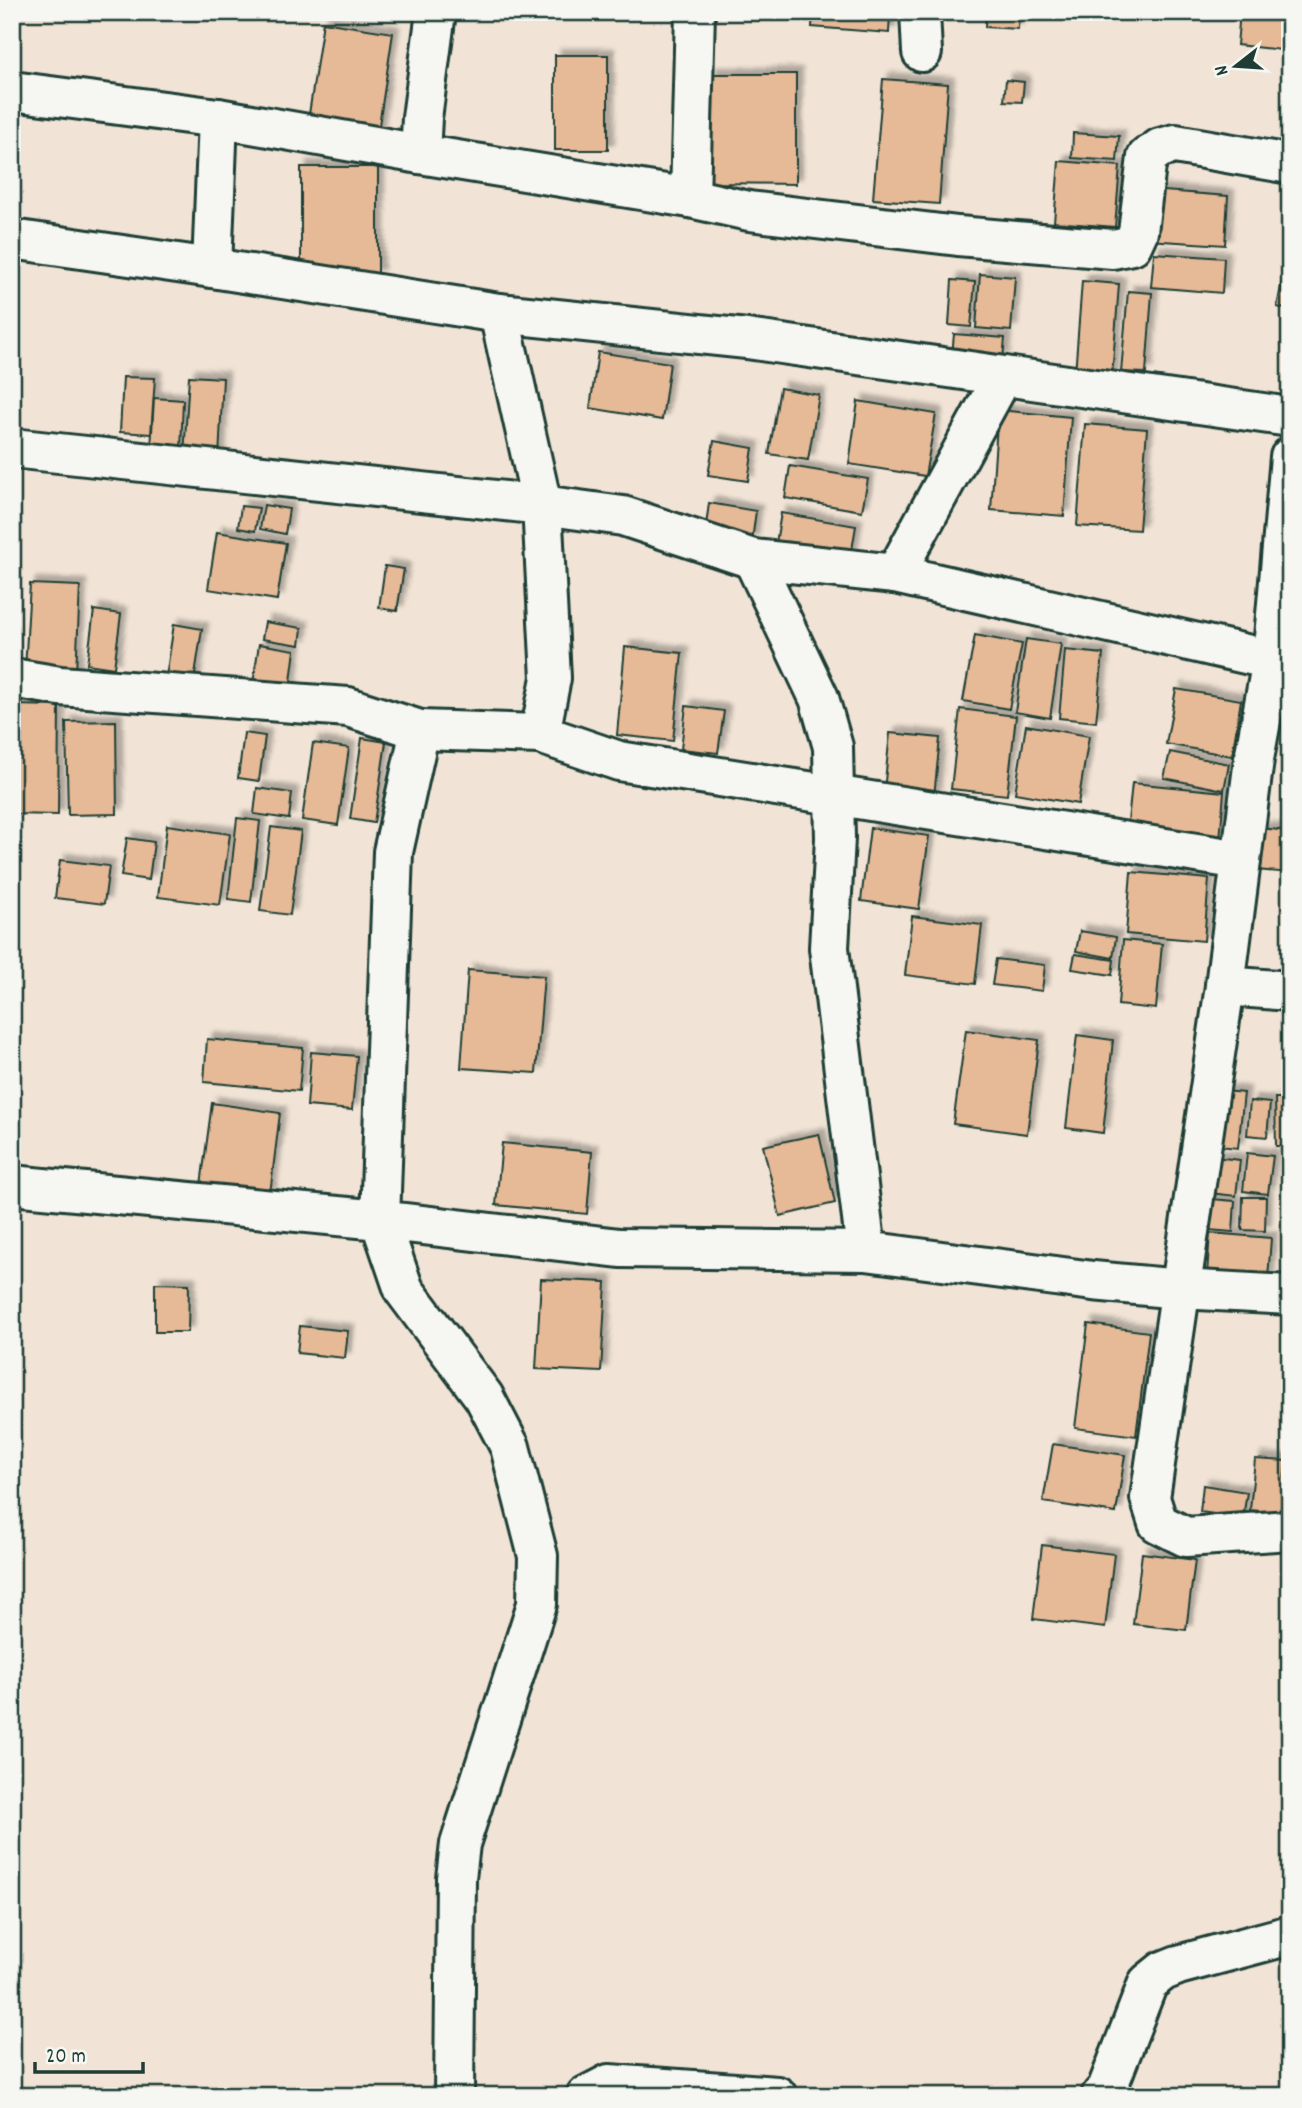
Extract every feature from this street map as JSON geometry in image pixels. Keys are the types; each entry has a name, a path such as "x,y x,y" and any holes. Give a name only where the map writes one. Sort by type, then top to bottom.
{"street":[{"path":"420,154 436,12"},
{"path":"690,198 695,12"},
{"path":"920,12 922,52"},
{"path":"12,91 218,118 690,198 749,211 958,236 1113,249 1132,245 1138,232 1147,158 1160,148 1175,144 1290,164"},
{"path":"212,268 218,118"},
{"path":"12,239 499,313 747,339 1290,417"},
{"path":"499,313 542,505 551,678 540,734"},
{"path":"895,574 1003,376"},
{"path":"12,448 623,516 753,559 895,574 1276,684"},
{"path":"1290,457 1276,684 1254,759 1225,986 1150,1498 1158,1523 1186,1537 1290,1530"},
{"path":"753,559 819,698 833,747 835,838 829,948 866,1251"},
{"path":"12,678 60,686 348,707 420,730 540,734 619,761 1241,860"},
{"path":"420,730 393,852 380,1220 404,1290 484,1397 510,1447 538,1556 537,1604 460,1844 456,1878 454,2096"},
{"path":"1225,986 1290,991"},
{"path":"12,1185 380,1220 620,1248 866,1251 1093,1280 1180,1289 1290,1295"},
{"path":"1101,2096 1107,2089 1148,1983 1163,1971 1178,1965 1290,1935"},
{"path":"586,2096 610,2084 777,2096"}],"building":[{"path":"813,12 890,12 889,33 812,27"},
{"path":"986,12 1019,12 1018,29 985,27"},
{"path":"1240,12 1290,12 1290,51 1237,45"},
{"path":"323,22 393,33 378,132 308,121"},
{"path":"555,55 608,55 608,150 555,150"},
{"path":"711,74 796,74 796,184 711,183"},
{"path":"883,79 948,84 939,204 873,199"},
{"path":"1006,80 1024,82 1022,102 1004,101"},
{"path":"1073,133 1119,136 1117,161 1072,158"},
{"path":"1059,161 1120,166 1115,227 1054,222"},
{"path":"301,167 378,167 378,275 301,275"},
{"path":"1151,190 1228,196 1225,245 1147,240"},
{"path":"1290,240 1290,310 1277,307"},
{"path":"1154,253 1224,258 1222,293 1151,287"},
{"path":"980,274 1015,277 1011,331 976,328"},
{"path":"952,280 975,282 971,327 949,325"},
{"path":"1082,281 1119,284 1112,377 1075,374"},
{"path":"1128,291 1152,293 1146,373 1121,372"},
{"path":"954,334 1005,338 1003,359 952,355"},
{"path":"598,352 670,363 662,420 590,408"},
{"path":"189,376 223,378 219,458 184,456"},
{"path":"123,377 155,378 151,434 120,432"},
{"path":"780,388 819,395 808,460 769,454"},
{"path":"154,398 183,400 181,451 151,449"},
{"path":"858,401 936,414 925,476 849,464"},
{"path":"998,410 1071,417 1064,516 991,510"},
{"path":"1085,424 1147,429 1139,530 1077,526"},
{"path":"714,441 753,448 748,481 708,475"},
{"path":"790,466 868,479 862,511 785,498"},
{"path":"709,503 756,511 752,541 705,533"},
{"path":"264,505 289,509 285,534 260,529"},
{"path":"241,506 259,508 255,531 238,528"},
{"path":"781,513 856,526 851,556 776,543"},
{"path":"217,532 286,543 277,600 208,589"},
{"path":"385,566 404,569 397,611 379,608"},
{"path":"30,584 80,586 76,673 25,670"},
{"path":"94,610 121,614 114,668 87,664"},
{"path":"265,622 302,628 300,645 262,639"},
{"path":"174,624 202,629 193,688 165,684"},
{"path":"975,635 1022,644 1009,709 963,701"},
{"path":"1026,639 1061,644 1050,718 1015,712"},
{"path":"259,644 295,650 290,689 253,683"},
{"path":"625,647 682,653 673,741 617,735"},
{"path":"1065,650 1103,654 1096,722 1059,718"},
{"path":"1176,689 1241,700 1232,756 1166,744"},
{"path":"12,705 59,706 58,815 12,814"},
{"path":"686,706 724,711 718,753 681,749"},
{"path":"960,709 1016,716 1007,795 951,789"},
{"path":"116,721 117,814 68,815 66,722"},
{"path":"1026,725 1089,736 1078,804 1015,793"},
{"path":"244,733 265,736 259,781 238,778"},
{"path":"890,733 940,738 934,797 884,791"},
{"path":"362,738 386,742 374,823 350,819"},
{"path":"313,743 349,748 338,825 302,820"},
{"path":"1170,752 1229,764 1224,790 1164,778"},
{"path":"1132,783 1224,792 1220,840 1127,831"},
{"path":"257,788 292,793 289,819 254,814"},
{"path":"237,818 260,821 251,902 228,899"},
{"path":"167,825 230,834 220,905 158,897"},
{"path":"271,827 301,831 290,915 260,911"},
{"path":"1249,827 1290,831 1290,873 1245,869"},
{"path":"870,828 929,836 919,909 861,901"},
{"path":"127,838 154,842 149,880 121,876"},
{"path":"60,860 109,866 104,904 55,898"},
{"path":"1131,872 1209,879 1204,941 1126,934"},
{"path":"912,916 982,925 975,984 905,975"},
{"path":"1080,931 1116,937 1113,958 1076,951"},
{"path":"1123,940 1162,944 1156,1009 1118,1005"},
{"path":"1075,954 1114,960 1112,975 1072,969"},
{"path":"996,959 1045,965 1042,991 992,985"},
{"path":"468,970 544,976 536,1073 461,1068"},
{"path":"966,1030 1039,1040 1027,1134 953,1124"},
{"path":"1077,1035 1113,1040 1103,1133 1066,1128"},
{"path":"207,1039 303,1048 299,1091 204,1082"},
{"path":"311,1052 357,1056 352,1110 307,1106"},
{"path":"1214,1090 1244,1093 1238,1148 1209,1145"},
{"path":"1275,1098 1290,1098 1290,1146 1276,1146"},
{"path":"1250,1101 1270,1103 1267,1137 1247,1135"},
{"path":"212,1103 280,1113 270,1194 201,1185"},
{"path":"819,1134 835,1203 780,1216 763,1146"},
{"path":"502,1143 592,1152 587,1214 496,1205"},
{"path":"1247,1153 1273,1156 1268,1194 1243,1191"},
{"path":"1205,1156 1240,1160 1236,1196 1201,1192"},
{"path":"1243,1197 1266,1197 1265,1231 1242,1230"},
{"path":"1199,1198 1235,1201 1233,1232 1196,1229"},
{"path":"1210,1233 1271,1238 1268,1279 1207,1274"},
{"path":"541,1279 606,1282 601,1372 536,1369"},
{"path":"155,1283 189,1284 188,1332 155,1332"},
{"path":"1088,1324 1149,1332 1136,1436 1075,1428"},
{"path":"300,1326 348,1331 345,1358 297,1353"},
{"path":"1053,1444 1125,1455 1116,1513 1043,1502"},
{"path":"1255,1459 1286,1461 1281,1513 1250,1510"},
{"path":"1203,1485 1247,1492 1243,1518 1200,1512"},
{"path":"1042,1545 1114,1554 1105,1628 1033,1619"},
{"path":"1142,1553 1195,1560 1186,1630 1133,1624"}]}
